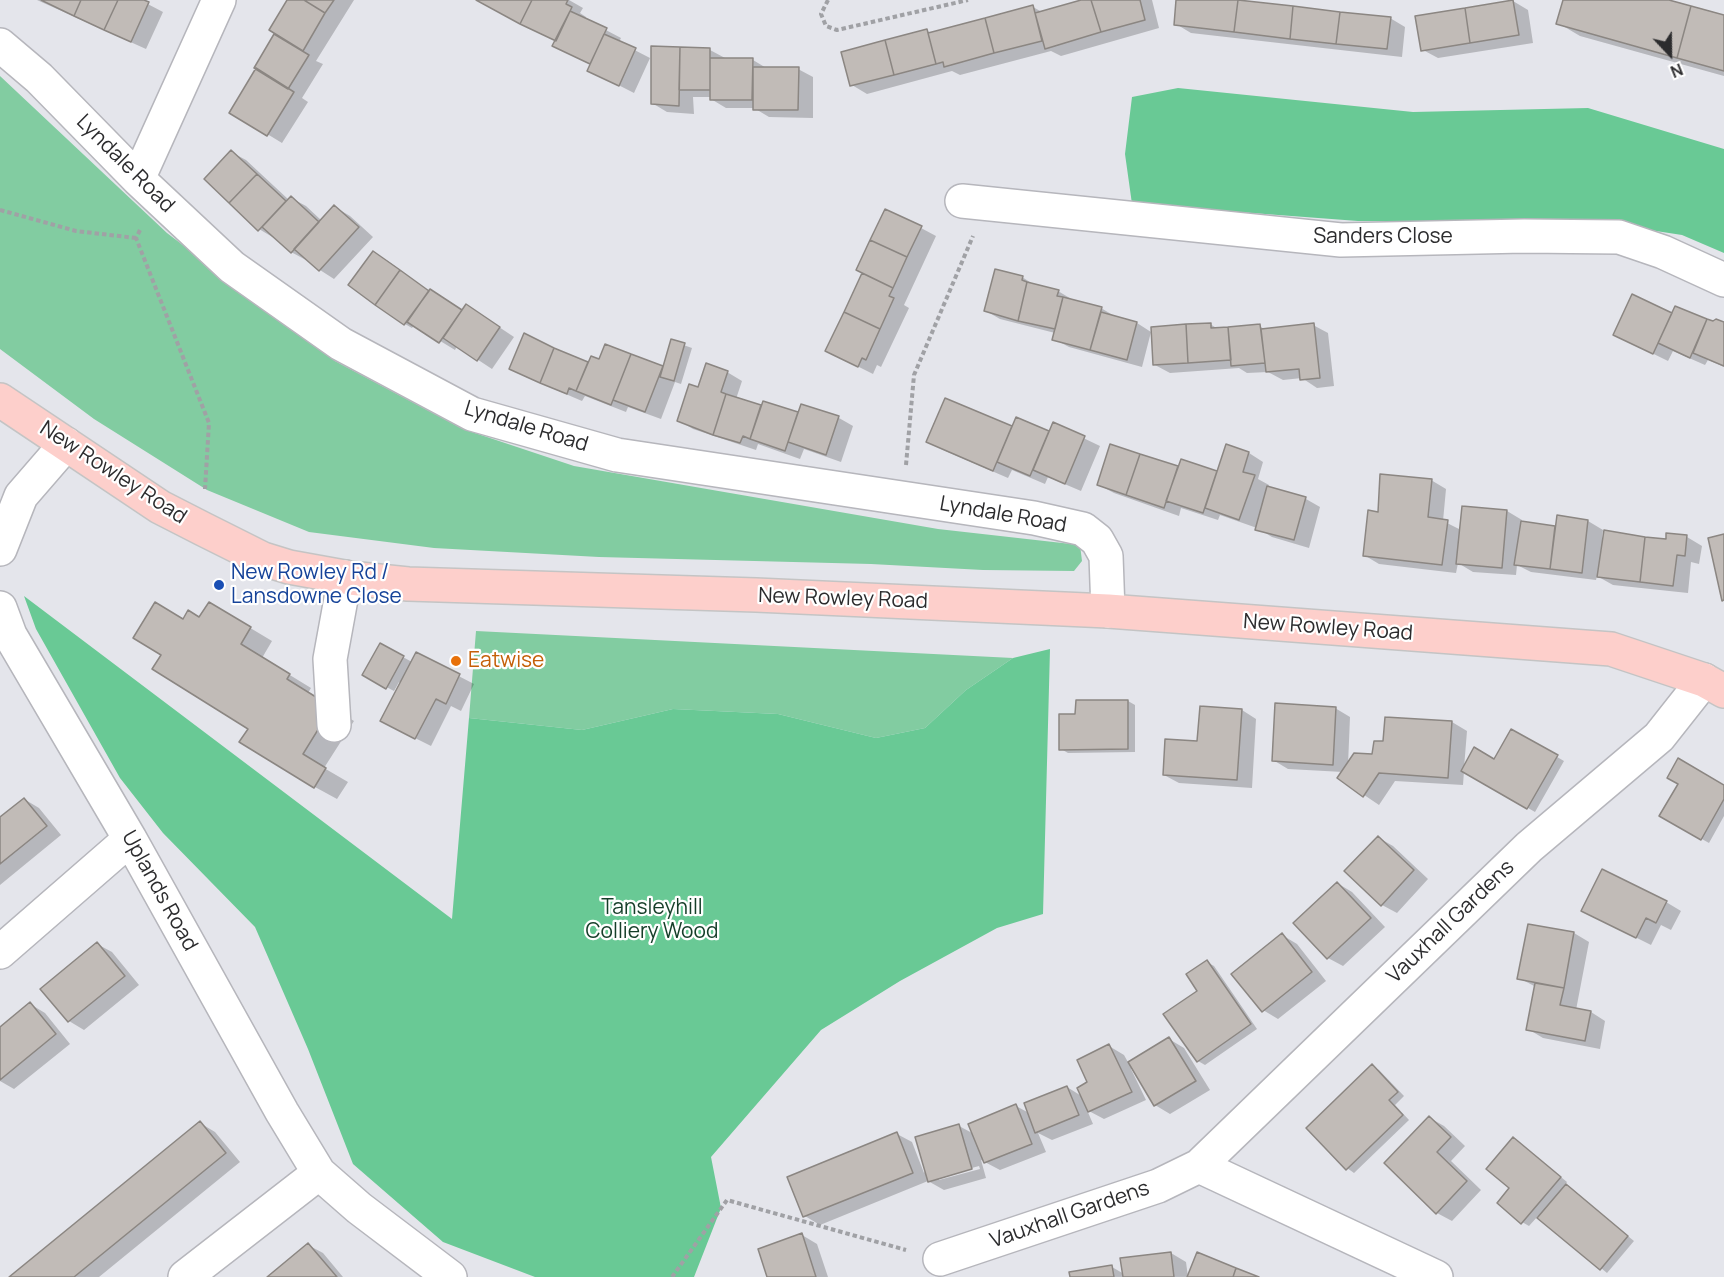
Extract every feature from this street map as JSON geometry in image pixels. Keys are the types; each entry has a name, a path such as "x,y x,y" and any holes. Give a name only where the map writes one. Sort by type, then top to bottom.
{"main road":[{"name":"New Rowley Road","path":"0,400 160,507 263,559 289,567 345,577 408,584 756,595 1108,611 1611,650 1714,685"}],"street":[{"path":"147,187 219,0"},
{"name":"Lyndale Road","path":"0,45 39,78 147,187 232,267 332,337 472,414 617,455 1034,518 1083,529 1097,540 1106,556 1108,611"},
{"name":"Sanders Close","path":"970,202 1341,240 1524,236 1619,237 1663,252 1724,280"},
{"path":"0,549 21,496 66,444"},
{"path":"334,725 330,659 345,577"},
{"name":"Uplands Road","path":"0,608 10,635 130,839 282,1112 319,1173 359,1208 450,1277"},
{"name":"Vauxhall Gardens","path":"940,1259 1158,1186 1199,1166 1528,848 1659,737 1714,685"},
{"path":"0,952 130,839"},
{"path":"1199,1166 1436,1277"},
{"path":"185,1277 319,1173"}],"path":[{"path":"828,0 821,14 826,26 837,30 968,0"},
{"path":"147,187 136,238 208,423 203,529"},
{"path":"903,499 914,375 973,238 970,202"},
{"path":"0,210 76,231 136,238"},
{"path":"672,1277 727,1200 940,1259"}],"green space":[{"path":"0,76 167,233 335,361 463,429 574,466 938,529 1080,545 1082,561 1074,571 983,570 871,564 599,557 434,548 309,532 207,490 94,419 0,349"},
{"path":"1178,88 1413,112 1588,108 1724,149 1724,253 1682,235 1591,221 1358,221 1132,204 1125,154 1132,97"},
{"name":"Tansleyhill Colliery Wood","path":"24,596 452,919 469,718 582,730 673,709 778,714 876,738 925,728 966,690 1013,658 1050,649 1043,914 997,928 900,981 821,1030 711,1157 721,1208 694,1277 535,1277 443,1242 353,1164 308,1049 255,927 163,833 120,778 36,629"},
{"path":"476,631 1013,658 966,690 925,728 876,738 778,714 673,709 582,730 469,718"}],"building":[{"path":"41,0 81,0 74,16"},
{"path":"81,0 118,0 104,30 74,16"},
{"path":"118,0 149,2 131,42 104,30"},
{"path":"287,0 304,0 325,13 303,51 269,30"},
{"path":"304,0 334,0 325,13"},
{"path":"476,0 532,0 520,24"},
{"path":"532,0 568,0 566,4 572,7 556,41 520,24"},
{"path":"1081,0 1091,0 1101,32 1045,49 1035,13"},
{"path":"1091,0 1140,0 1145,20 1101,32"},
{"path":"1176,0 1238,0 1234,32 1174,25"},
{"path":"1238,0 1293,6 1290,39 1234,32"},
{"path":"1513,0 1519,35 1470,43 1465,8"},
{"path":"1563,0 1669,0 1691,6 1677,58 1556,24"},
{"path":"1033,5 1042,41 994,53 985,18"},
{"path":"1293,6 1340,12 1336,44 1290,39"},
{"path":"1691,6 1724,15 1724,71 1677,58"},
{"path":"1465,8 1470,43 1421,51 1415,16"},
{"path":"570,11 607,28 590,64 552,46"},
{"path":"1340,12 1391,17 1387,49 1336,44"},
{"path":"985,18 994,53 944,67 943,62 936,64 928,33"},
{"path":"927,29 936,64 894,75 885,40"},
{"path":"274,34 309,55 288,89 254,68"},
{"path":"604,34 636,48 619,86 587,71"},
{"path":"885,40 894,75 850,86 841,52"},
{"path":"651,46 680,47 679,106 651,104"},
{"path":"680,47 710,48 710,90 679,90"},
{"path":"710,58 753,58 752,100 710,100"},
{"path":"753,67 799,67 798,110 753,110"},
{"path":"256,68 294,92 267,136 229,113"},
{"path":"231,150 257,174 229,203 204,179"},
{"path":"257,174 286,201 258,231 229,203"},
{"path":"291,196 319,222 291,253 262,227"},
{"path":"334,205 359,227 319,271 294,249"},
{"path":"885,209 922,226 907,257 870,240"},
{"path":"870,240 907,257 893,288 856,270"},
{"path":"373,251 400,270 375,305 348,285"},
{"path":"995,269 1023,276 1022,280 1027,282 1018,321 984,311"},
{"path":"400,270 429,291 404,325 375,305"},
{"path":"862,273 893,288 889,296 894,298 880,329 844,312"},
{"path":"1027,282 1059,290 1057,296 1063,297 1055,329 1018,321"},
{"path":"430,289 462,310 439,343 407,322"},
{"path":"1632,294 1672,313 1653,354 1613,335"},
{"path":"1063,297 1102,307 1090,350 1052,340"},
{"path":"466,304 500,327 477,361 443,338"},
{"path":"1675,306 1707,319 1690,358 1658,343"},
{"path":"844,312 880,329 866,360 862,358 858,367 825,351"},
{"path":"1101,312 1137,322 1127,360 1090,350"},
{"path":"1707,319 1724,322 1724,366 1693,353"},
{"path":"1211,323 1211,328 1228,327 1231,360 1188,363 1186,324"},
{"path":"1314,323 1320,378 1300,380 1299,369 1266,372 1261,329"},
{"path":"1186,324 1188,363 1153,365 1151,327"},
{"path":"1260,324 1265,363 1231,366 1228,327"},
{"path":"524,333 554,348 540,383 509,369"},
{"path":"671,339 685,343 674,381 660,377"},
{"path":"605,344 631,354 611,405 576,391 591,356 599,359"},
{"path":"554,348 588,362 576,391 569,388 567,394 540,383"},
{"path":"631,354 663,366 645,412 613,400"},
{"path":"706,363 728,371 721,392 726,394 713,435 677,421 689,384 698,387"},
{"path":"726,394 761,405 750,439 743,436 740,443 713,435"},
{"path":"945,398 1012,426 993,471 926,442"},
{"path":"763,401 798,412 785,451 750,439"},
{"path":"801,404 839,416 826,455 788,442"},
{"path":"1016,417 1049,431 1030,476 997,462"},
{"path":"1053,422 1085,436 1065,484 1033,470"},
{"path":"1110,444 1140,454 1126,495 1097,485"},
{"path":"1226,444 1249,452 1243,472 1255,475 1239,520 1205,508"},
{"path":"1140,454 1178,466 1164,508 1126,495"},
{"path":"1181,459 1217,471 1203,513 1166,501"},
{"path":"1380,474 1432,479 1428,517 1448,520 1442,565 1363,556 1368,510 1378,512"},
{"path":"1267,486 1306,497 1294,540 1255,530"},
{"path":"1462,506 1507,510 1502,568 1456,564"},
{"path":"1557,515 1588,520 1582,573 1550,569"},
{"path":"1521,521 1555,526 1550,569 1514,565"},
{"path":"1604,530 1645,537 1640,582 1597,577"},
{"path":"1666,533 1687,535 1685,556 1677,555 1673,586 1640,582 1645,537 1666,539"},
{"path":"1724,534 1724,600 1722,601 1708,538"},
{"path":"155,602 183,619 188,610 199,617 209,602 251,627 241,644 290,674 287,679 332,707 303,754 326,768 314,788 239,742 248,729 152,669 161,655 133,638"},
{"path":"380,643 404,656 386,689 362,675"},
{"path":"416,652 460,674 446,704 436,699 415,739 380,721"},
{"path":"1076,700 1128,700 1128,749 1059,750 1059,714 1075,714"},
{"path":"1275,703 1336,707 1333,765 1272,761"},
{"path":"1200,706 1242,709 1237,780 1163,775 1165,739 1197,741"},
{"path":"1385,717 1452,721 1448,778 1379,773 1363,797 1337,778 1354,753 1372,754 1374,741 1383,741"},
{"path":"1511,729 1558,755 1527,809 1461,771 1474,747 1494,759"},
{"path":"1678,758 1724,785 1724,799 1701,840 1659,816 1678,784 1667,778"},
{"path":"24,798 47,826 0,864 0,817"},
{"path":"1378,836 1414,870 1381,906 1344,871"},
{"path":"1602,869 1667,901 1656,923 1646,918 1636,938 1581,911"},
{"path":"1337,882 1371,918 1327,959 1293,923"},
{"path":"1528,924 1574,932 1564,988 1517,979"},
{"path":"1282,933 1312,972 1262,1012 1231,974"},
{"path":"97,942 125,976 68,1022 40,989"},
{"path":"1207,960 1251,1024 1197,1062 1163,1014 1197,991 1186,974"},
{"path":"1535,983 1564,988 1560,1005 1591,1011 1585,1041 1526,1030"},
{"path":"30,1002 56,1034 0,1080 0,1027"},
{"path":"1169,1037 1196,1081 1154,1106 1128,1062"},
{"path":"1109,1044 1132,1092 1088,1112 1077,1088 1087,1082 1077,1060"},
{"path":"1372,1064 1398,1092 1389,1100 1403,1115 1346,1170 1306,1128"},
{"path":"1067,1086 1079,1115 1035,1133 1024,1103"},
{"path":"1016,1104 1032,1144 984,1163 968,1124"},
{"path":"1429,1116 1451,1137 1437,1152 1467,1181 1436,1214 1384,1163"},
{"path":"200,1121 226,1153 74,1277 9,1277"},
{"path":"959,1124 972,1169 928,1182 915,1137"},
{"path":"897,1132 913,1173 803,1217 787,1177"},
{"path":"1513,1137 1561,1177 1521,1224 1497,1203 1509,1188 1486,1169"},
{"path":"1566,1184 1628,1236 1600,1270 1537,1218"},
{"path":"802,1233 816,1277 767,1277 758,1249"},
{"path":"308,1243 337,1277 267,1277"},
{"path":"1171,1252 1174,1277 1123,1277 1120,1258"},
{"path":"1197,1252 1236,1268 1233,1277 1187,1277"},
{"path":"1112,1265 1114,1277 1070,1277 1069,1272"},
{"path":"1236,1268 1259,1277 1233,1277"}],"place":[{"name":"New Rowley Rd / Lansdowne Close","path":"219,585"},
{"name":"Eatwise","path":"456,661"}]}
